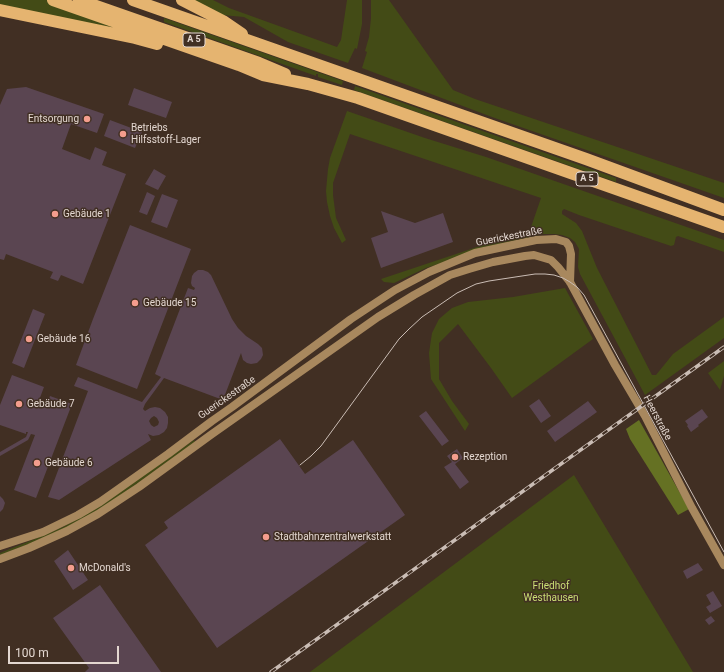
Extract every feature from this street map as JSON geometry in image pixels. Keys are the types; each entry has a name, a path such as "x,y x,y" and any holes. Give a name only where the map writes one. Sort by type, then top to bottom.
{"highway":[{"path":"53,0 263,75"},
{"name":"A 5","path":"79,0 259,63 308,84 358,98 724,228"},
{"name":"A 5","path":"133,0 586,159 724,210"},
{"path":"182,0 223,21 255,42"},
{"path":"0,10 146,41 237,69 308,84"}],"main road":[{"name":"Guerickestraße","path":"0,546 42,532 78,515 100,502 168,454 351,319 395,290 429,272 475,253 536,240 556,239 566,242 570,246 570,282"},
{"name":"Guerickestraße","path":"0,559 68,532 98,514 139,487 378,317 450,275 493,262 534,255 551,260 570,282"},
{"name":"Heerstraße","path":"570,282 615,365 645,416 692,508 724,566"}],"green space":[{"path":"0,0 47,0 154,38 0,7"},
{"path":"192,0 213,0 229,8 337,47 341,40 347,0 362,0 362,24 357,49 355,48 348,63 288,42 244,17 222,15"},
{"path":"371,0 389,0 453,90 475,99 724,183 724,198 492,117 362,68 367,52 365,51 369,37"},
{"path":"164,18 343,81 342,85 318,77 318,74 316,74 316,76 164,22"},
{"path":"355,86 616,178 616,182 354,90"},
{"path":"347,111 486,157 724,240 724,252 678,236 676,237 674,245 671,246 564,209 562,211 562,214 576,223 582,231 597,268 652,375 656,375 673,354 724,317 724,338 645,395 580,274 578,267 579,249 575,242 562,235 543,234 509,242 426,268 394,283 384,282 381,279 530,230 541,198 350,134 333,183 336,218 346,240 342,243 334,228 330,216 326,191 330,158"},
{"path":"565,288 593,339 512,398 458,324 439,343 439,379 452,401 469,424 465,431 431,379 429,353 432,333 439,319 452,308 468,302 513,297"},
{"path":"724,361 724,376 720,390 708,373"},
{"path":"639,420 689,509 678,515 630,439 626,429"},
{"path":"194,440 195,442 110,503 69,527 0,555 0,553 63,527 99,507"},
{"name":"Friedhof Westhausen","path":"574,475 693,672 310,672"}],"building":[{"name":"Gebäude 1","path":"26,87 104,114 97,133 71,124 62,149 90,160 95,147 107,152 102,165 126,174 83,284 61,275 58,281 50,278 53,272 6,254 4,260 0,259 0,105 7,89"},
{"path":"134,88 172,102 166,118 128,105"},
{"name":"Betriebs Hilfsstoff-Lager","path":"110,120 142,132 135,148 104,136"},
{"path":"154,169 166,176 158,190 145,184"},
{"path":"147,192 155,196 147,215 139,212"},
{"path":"162,194 178,200 167,228 151,222"},
{"path":"381,211 415,223 443,213 453,242 381,268 371,238 388,232"},
{"name":"Gebäude 15","path":"130,225 191,249 137,389 76,365"},
{"path":"198,270 203,270 211,275 232,319 238,328 262,348 263,355 261,359 257,363 247,363 243,360 241,353 223,400 164,378 143,409 145,411 155,407 160,408 165,412 168,417 168,423 164,432 153,436 148,434 151,440 59,500 48,497 88,391 74,386 78,377 142,402 161,377 155,374 188,288 194,290 195,288 191,283 194,273","holes":["154,416 159,422 158,425 154,427 149,421"]},
{"name":"Gebäude 16","path":"33,309 45,314 24,368 12,363"},
{"path":"12,375 44,387 38,403 46,406 50,396 72,404 36,498 14,490 35,435 31,434 28,440 0,456 0,452 26,437 28,432 26,432 26,434 0,425 0,405"},
{"path":"539,399 551,416 541,423 529,406"},
{"path":"588,401 597,412 555,442 547,431"},
{"path":"702,409 708,417 691,432 685,421"},
{"path":"426,411 449,441 442,446 419,416"},
{"name":"Stadtbahnzentralwerkstatt","path":"280,439 305,474 353,440 405,515 217,648 145,545 168,528 164,522"},
{"path":"457,449 463,458 455,464 469,482 460,489 444,467 452,462 447,456"},
{"path":"0,496 5,503 0,512"},
{"path":"68,550 88,580 73,590 54,561"},
{"path":"698,563 703,570 687,579 683,571"},
{"path":"100,585 161,672 85,672 89,668 53,618"},
{"path":"713,591 722,606 710,613 706,607 711,604 706,595"},
{"path":"711,616 715,621 709,625 705,620"}],"tram line":[{"path":"300,465 321,446 399,339 422,317 457,293 476,284 535,274 554,275 570,282 584,295 724,552"}],"railway":[{"path":"271,672 724,347"}],"place":[{"name":"Entsorgung","path":"87,119"},
{"name":"Betriebs Hilfsstoff-Lager","path":"123,134"},
{"name":"Gebäude 1","path":"55,214"},
{"name":"Gebäude 15","path":"135,303"},
{"name":"Gebäude 16","path":"29,339"},
{"name":"Gebäude 7","path":"19,404"},
{"name":"Rezeption","path":"455,457"},
{"name":"Gebäude 6","path":"37,463"},
{"name":"Stadtbahnzentralwerkstatt","path":"266,537"},
{"name":"McDonald's","path":"71,568"}]}
